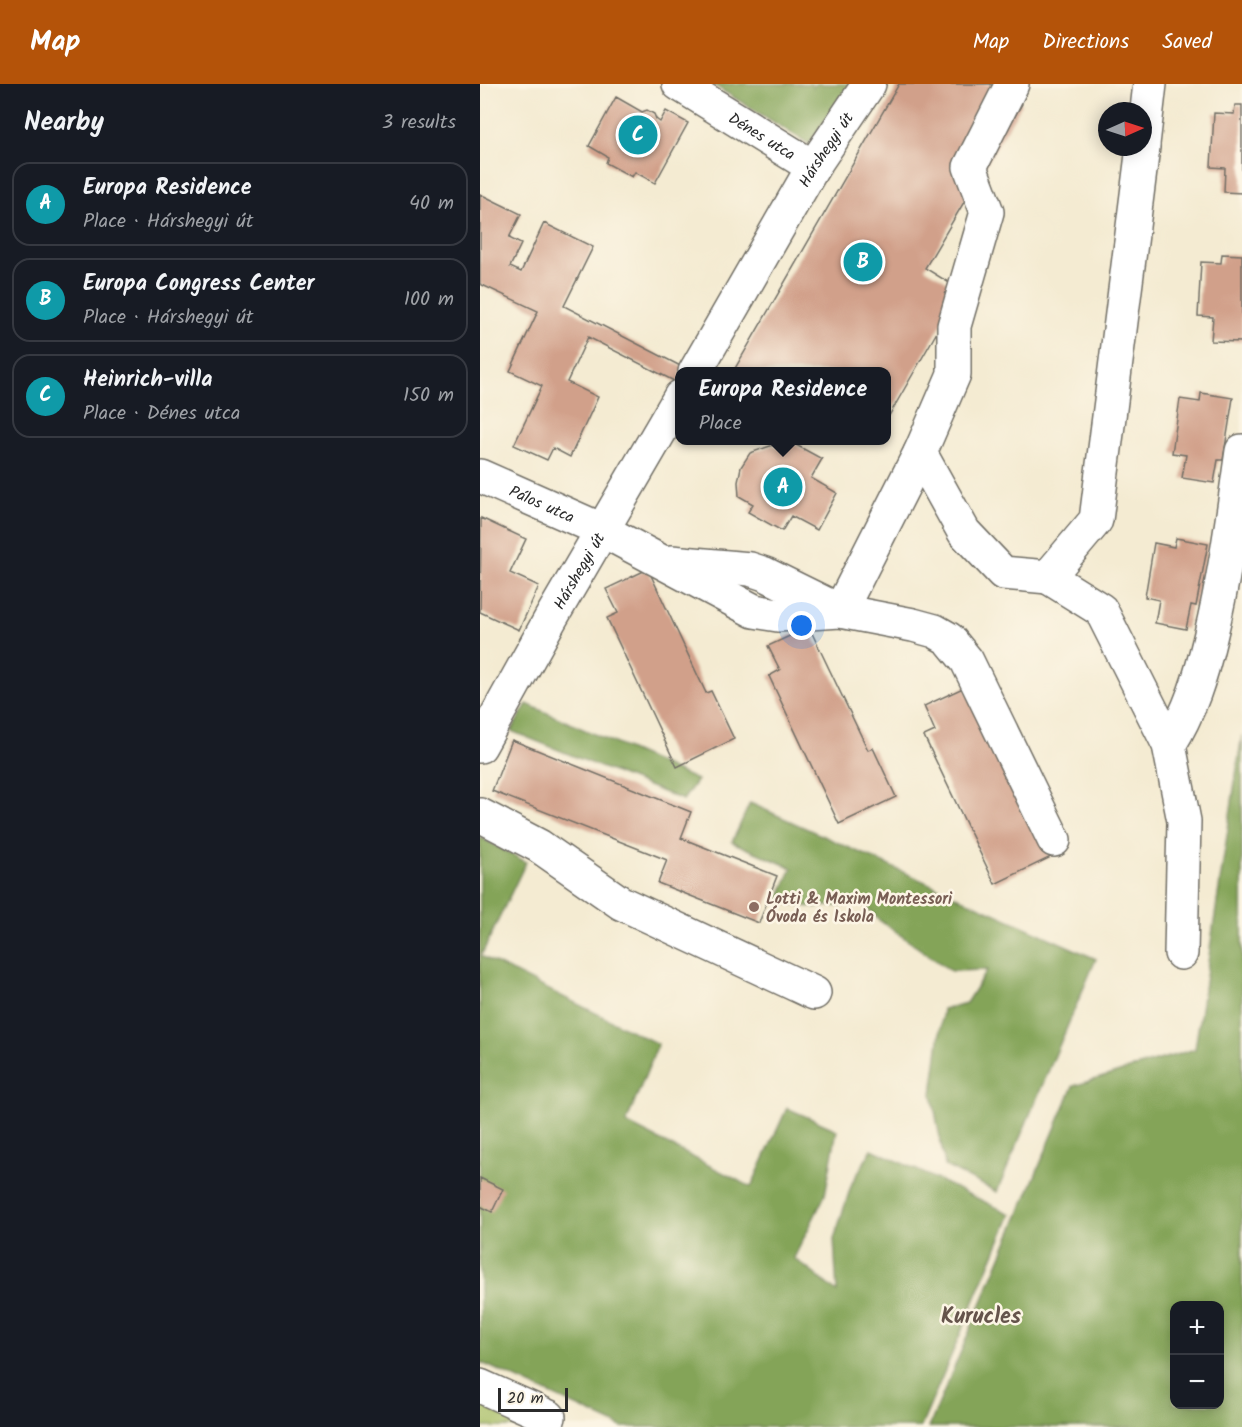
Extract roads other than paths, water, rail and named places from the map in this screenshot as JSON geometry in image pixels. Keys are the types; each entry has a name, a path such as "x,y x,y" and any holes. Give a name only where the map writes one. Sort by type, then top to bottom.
{"street":[{"name":"Dénes utca","path":"679,84 813,167"},
{"name":"Hárshegyi út","path":"697,367 813,167 868,84"},
{"path":"840,611 920,453 954,375 954,326 987,212 970,167 1012,84"},
{"path":"1148,102 1150,84"},
{"path":"1048,577 1096,519 1142,156"},
{"name":"Hárshegyi út","path":"480,746 550,618 675,407"},
{"path":"1169,745 1182,726 1201,676 1220,597 1242,451"},
{"path":"920,453 964,532 1004,573 1048,577 1101,610 1169,745 1184,821 1181,953"},
{"name":"Pálos utca","path":"480,476 603,530 754,611 778,615 840,611 913,625 935,631 949,639 967,662 1054,840"},
{"path":"480,815 539,846 621,903 814,993"},
{"path":"480,1386 549,1417"}],"place":[{"name":"Heinrich-villa","path":"638,135"},
{"name":"Europa Congress Center","path":"863,262"},
{"name":"Europa Residence","path":"783,487"},
{"name":"Lotti & Maxim Montessori Óvoda és Iskola","path":"754,907"}],"district":[{"name":"Kurucles","path":"981,1315"}]}
